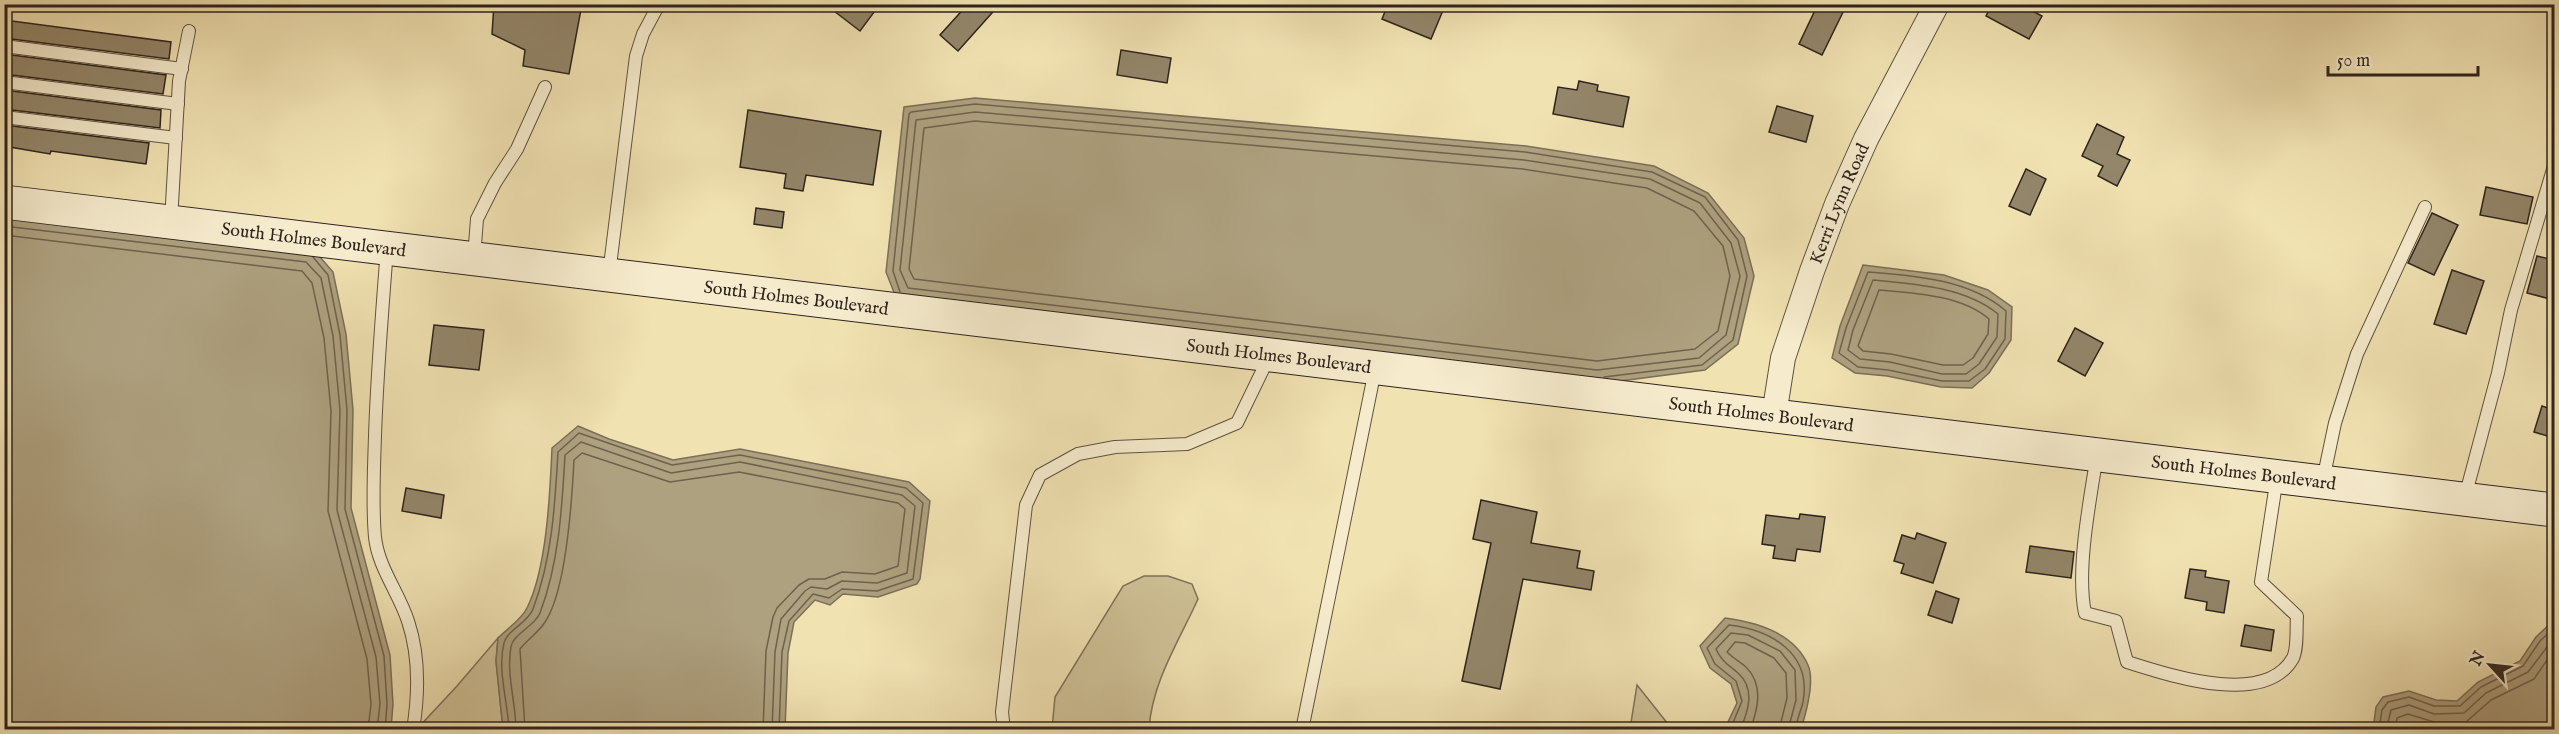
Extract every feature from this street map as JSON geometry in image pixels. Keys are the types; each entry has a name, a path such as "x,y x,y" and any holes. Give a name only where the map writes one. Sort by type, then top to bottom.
{"main road":[{"name":"South Holmes Boulevard","path":"4,202 2554,510"}],"street":[{"name":"Kerri Lynn Road","path":"1774,415 1784,358 1812,271 1837,204 1866,139 1937,4"}],"lane":[{"path":"609,275 636,56 643,34 659,4"},
{"path":"171,222 178,104 189,31"},
{"path":"4,46 182,69"},
{"path":"4,82 178,104"},
{"path":"474,259 477,219 495,183 517,149 544,87"},
{"path":"4,117 176,138"},
{"path":"2465,499 2498,373 2511,310 2554,166"},
{"path":"2322,481 2335,423 2357,354 2425,207"},
{"path":"387,248 378,358 374,468 375,538 380,557 408,621 416,650 418,681 413,729"},
{"path":"1004,729 1002,712 1026,505 1040,475 1078,454 1115,447 1187,444 1237,423 1269,356"},
{"path":"1302,729 1375,369"},
{"path":"2097,454 2088,511 2081,595 2085,613 2116,621 2127,662 2202,682 2247,685 2277,675 2294,657 2297,616 2261,582 2277,476"}],"shaded area":[{"path":"1144,576 1168,576 1192,584 1198,599 1161,678 1151,712 1149,729 1052,729 1055,697 1123,586"},
{"path":"498,638 496,661 503,729 416,730 457,686"},
{"path":"1637,685 1672,729 1630,729"}],"water":[{"path":"975,98 1526,146 1654,166 1708,193 1744,238 1754,276 1738,344 1705,370 1597,384 897,300 886,272 904,107"},
{"path":"5,212 314,250 333,272 346,334 353,410 351,508 390,655 393,704 391,729 5,730"},
{"path":"1863,265 1944,275 1988,290 2012,307 2011,340 1989,373 1972,388 1941,387 1887,376 1855,373 1832,358 1840,326"},
{"path":"578,426 673,460 740,449 909,482 930,501 920,579 917,584 878,597 843,594 830,605 815,600 794,622 788,653 785,729 503,729 496,661 498,638 525,612 534,591 546,530 552,448"},
{"path":"1725,618 1773,631 1784,637 1802,654 1808,665 1811,680 1801,729 1709,729 1727,724 1737,703 1731,684 1710,668 1700,646"},
{"path":"2554,620 2554,729 2373,729 2376,707 2383,697 2409,691 2436,700 2457,701 2478,682 2520,661 2536,637"}],"building":[{"path":"494,4 582,4 569,74 523,66 525,50 492,34"},
{"path":"825,4 880,4 860,31"},
{"path":"968,4 1000,4 958,51 940,35"},
{"path":"1388,4 1435,4 1444,8 1431,39 1382,19"},
{"path":"1818,4 1847,4 1822,55 1799,44"},
{"path":"1992,4 2020,4 2042,16 2029,39 1986,16"},
{"path":"4,20 171,42 169,59 4,38"},
{"path":"1121,50 1171,58 1167,83 1117,75"},
{"path":"4,54 166,75 163,94 4,74"},
{"path":"1579,81 1598,85 1597,91 1629,97 1623,127 1553,114 1558,87 1577,90"},
{"path":"4,90 161,110 160,128 4,109"},
{"path":"1777,106 1813,116 1806,142 1769,132"},
{"path":"748,110 881,131 873,185 806,175 803,191 784,188 786,174 740,167"},
{"path":"2097,124 2124,137 2117,154 2130,160 2117,186 2098,176 2103,166 2082,156"},
{"path":"4,125 149,143 146,164 51,151 50,154 4,146"},
{"path":"2026,169 2046,179 2030,215 2009,206"},
{"path":"2486,187 2533,197 2527,224 2480,215"},
{"path":"756,208 784,212 782,228 754,224"},
{"path":"2432,213 2458,225 2434,275 2408,263"},
{"path":"2537,256 2554,260 2554,300 2527,293"},
{"path":"2452,270 2484,281 2466,334 2434,324"},
{"path":"434,325 484,330 479,370 429,365"},
{"path":"2075,328 2103,343 2085,376 2058,361"},
{"path":"2542,406 2554,410 2554,438 2534,432"},
{"path":"406,488 444,495 441,518 402,511"},
{"path":"1481,500 1537,512 1531,543 1580,551 1577,568 1594,571 1591,590 1523,579 1500,689 1462,681 1491,543 1473,539"},
{"path":"1800,514 1825,517 1820,552 1797,549 1795,561 1773,558 1775,546 1762,544 1766,515 1799,519"},
{"path":"1917,533 1946,543 1933,583 1901,573 1904,564 1894,561 1902,535 1915,539"},
{"path":"2030,546 2074,552 2071,578 2026,572"},
{"path":"2190,569 2206,571 2205,577 2229,581 2224,613 2206,610 2207,602 2185,598"},
{"path":"1936,591 1959,599 1952,623 1928,615"},
{"path":"2245,625 2274,630 2271,651 2241,646"}]}
